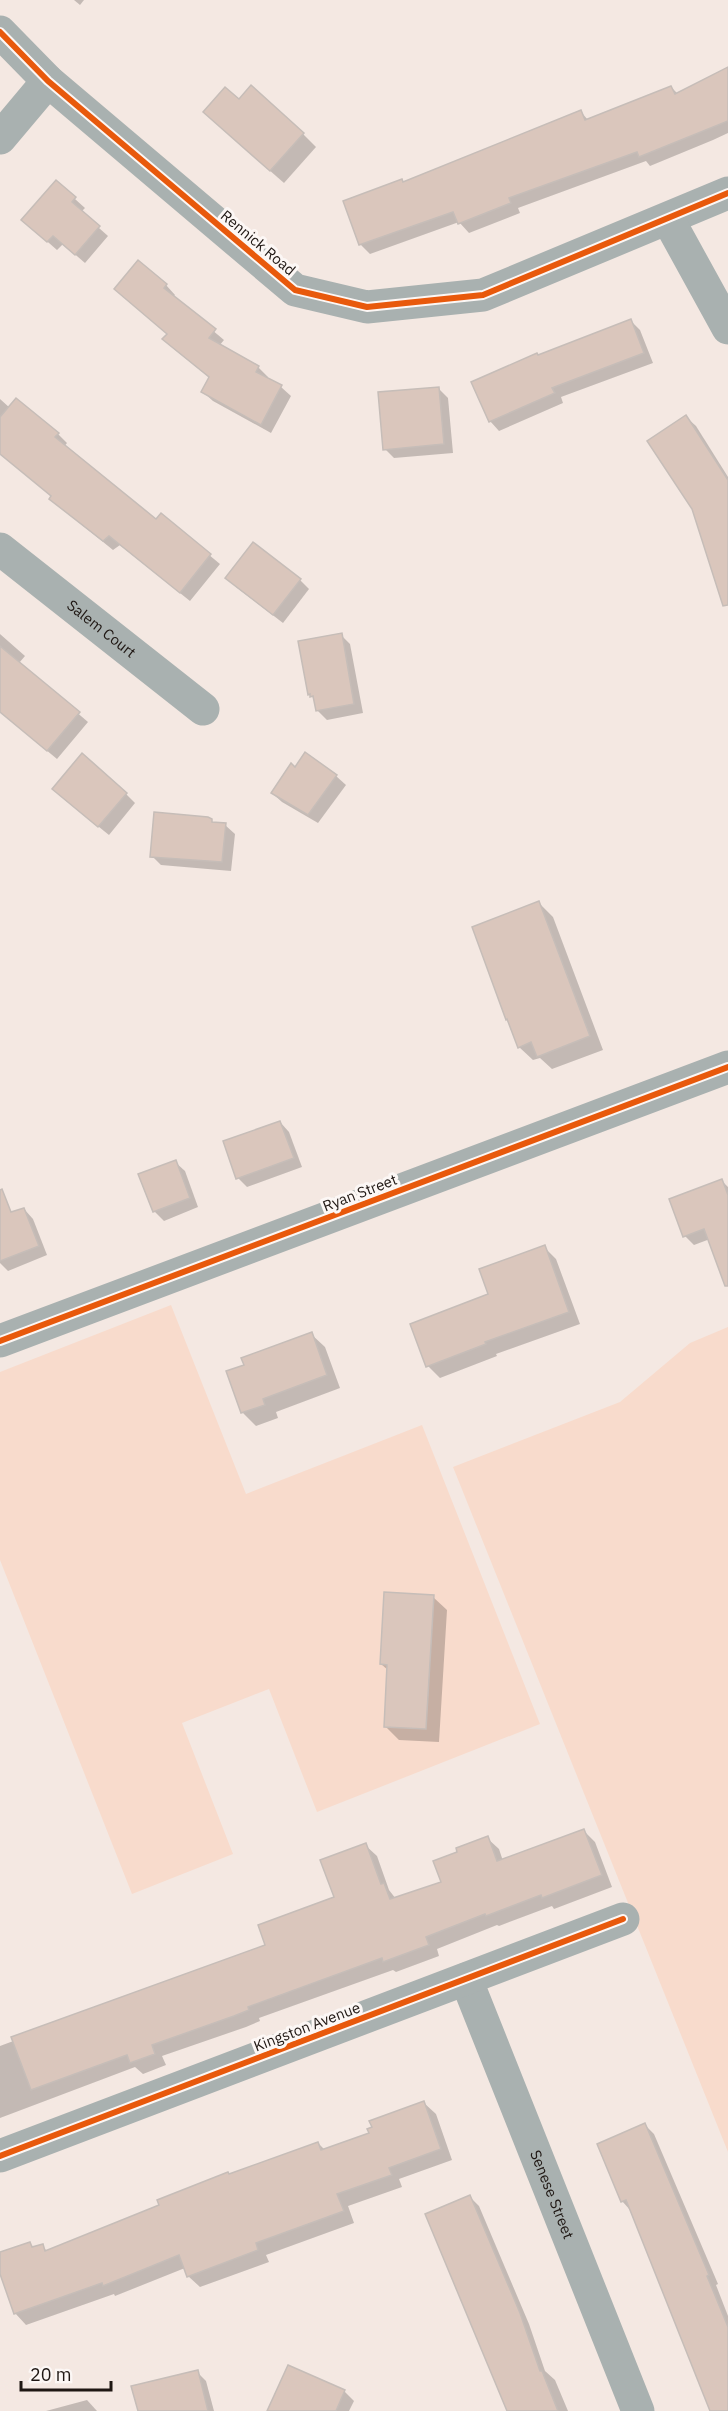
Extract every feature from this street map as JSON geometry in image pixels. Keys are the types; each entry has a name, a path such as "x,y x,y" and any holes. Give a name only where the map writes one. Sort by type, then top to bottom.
{"street":[{"name":"Rennick Road","path":"0,32 48,81 295,290 367,307 483,295 728,193"},
{"path":"0,138 48,81"},
{"path":"669,219 728,328"},
{"name":"Salem Court","path":"0,549 203,709"},
{"name":"Ryan Street","path":"0,1341 728,1067"},
{"name":"Kingston Avenue","path":"0,2156 623,1919"},
{"name":"Senese Street","path":"466,1979 638,2411"}],"shaded area":[{"path":"171,1305 246,1494 422,1425 540,1724 317,1812 269,1689 182,1723 233,1854 132,1894 0,1560 0,1372"},
{"path":"728,1327 728,2152 453,1467 620,1402 690,1343"}],"building":[{"path":"728,67 728,121 639,157 637,152 509,198 511,203 458,224 453,212 359,245 343,201 402,179 403,182 581,110 585,120 671,86 675,94"},
{"path":"251,85 304,133 270,171 203,112 225,87 239,99"},
{"path":"56,180 76,197 72,202 100,226 75,255 53,236 47,242 21,220"},
{"path":"138,260 167,284 164,288 216,329 209,338 259,366 256,372 282,385 261,425 201,392 209,377 162,339 167,334 114,289"},
{"path":"631,319 644,353 552,388 555,393 489,422 471,382 537,353 538,355"},
{"path":"439,387 444,444 383,450 378,392"},
{"path":"16,398 59,433 55,437 156,519 161,513 211,554 180,593 109,536 103,541 49,499 51,496 0,454 0,417"},
{"path":"686,415 728,480 728,605 723,606 692,509 647,441"},
{"path":"253,542 301,579 273,615 225,578"},
{"path":"342,633 354,704 316,711 313,696 308,695 298,641"},
{"path":"0,646 80,712 47,751 0,712"},
{"path":"305,752 337,775 308,815 271,793 291,763 295,767"},
{"path":"82,753 127,793 98,827 52,789"},
{"path":"154,812 208,817 212,819 212,822 226,823 222,862 150,857"},
{"path":"539,901 590,1036 537,1057 531,1042 518,1048 472,927"},
{"path":"280,1121 294,1158 236,1179 223,1141"},
{"path":"176,1160 190,1198 153,1212 138,1174"},
{"path":"722,1179 728,1195 728,1286 725,1286 704,1229 683,1237 669,1199"},
{"path":"2,1189 11,1212 24,1208 39,1246 0,1261 0,1190"},
{"path":"545,1245 569,1312 485,1342 486,1344 426,1367 410,1324 488,1294 479,1269"},
{"path":"312,1332 327,1375 263,1399 265,1405 241,1413 226,1371 244,1365 241,1358"},
{"path":"384,1592 434,1595 426,1729 384,1727 387,1665 380,1664"},
{"path":"584,1829 602,1875 542,1898 541,1895 486,1916 485,1914 426,1937 429,1945 383,1962 382,1958 248,2007 249,2010 234,2016 152,2045 155,2054 130,2063 127,2055 31,2090 11,2037 265,1945 258,1925 334,1897 320,1860 366,1843 381,1884 384,1883 390,1899 441,1882 433,1861 457,1852 456,1848 488,1836 497,1861"},
{"path":"424,2101 441,2149 389,2168 392,2175 337,2194 344,2211 256,2243 258,2250 187,2277 179,2255 103,2286 102,2283 14,2314 0,2274 0,2252 30,2242 32,2247 43,2244 45,2251 159,2205 157,2200 228,2172 229,2174 318,2142 321,2150 369,2133 367,2129 372,2127 369,2121"},
{"path":"645,2123 709,2275 707,2276 728,2327 728,2411 710,2411 626,2200 621,2202 597,2144"},
{"path":"470,2195 558,2411 507,2411 425,2214"},
{"path":"288,2365 345,2390 336,2411 267,2411"},
{"path":"198,2370 208,2411 138,2411 131,2386"}],"cycle path":[{"path":"0,32 48,81 295,290 367,307 483,295 728,193"},
{"path":"0,1341 728,1067"},
{"path":"0,2156 623,1919"}]}
